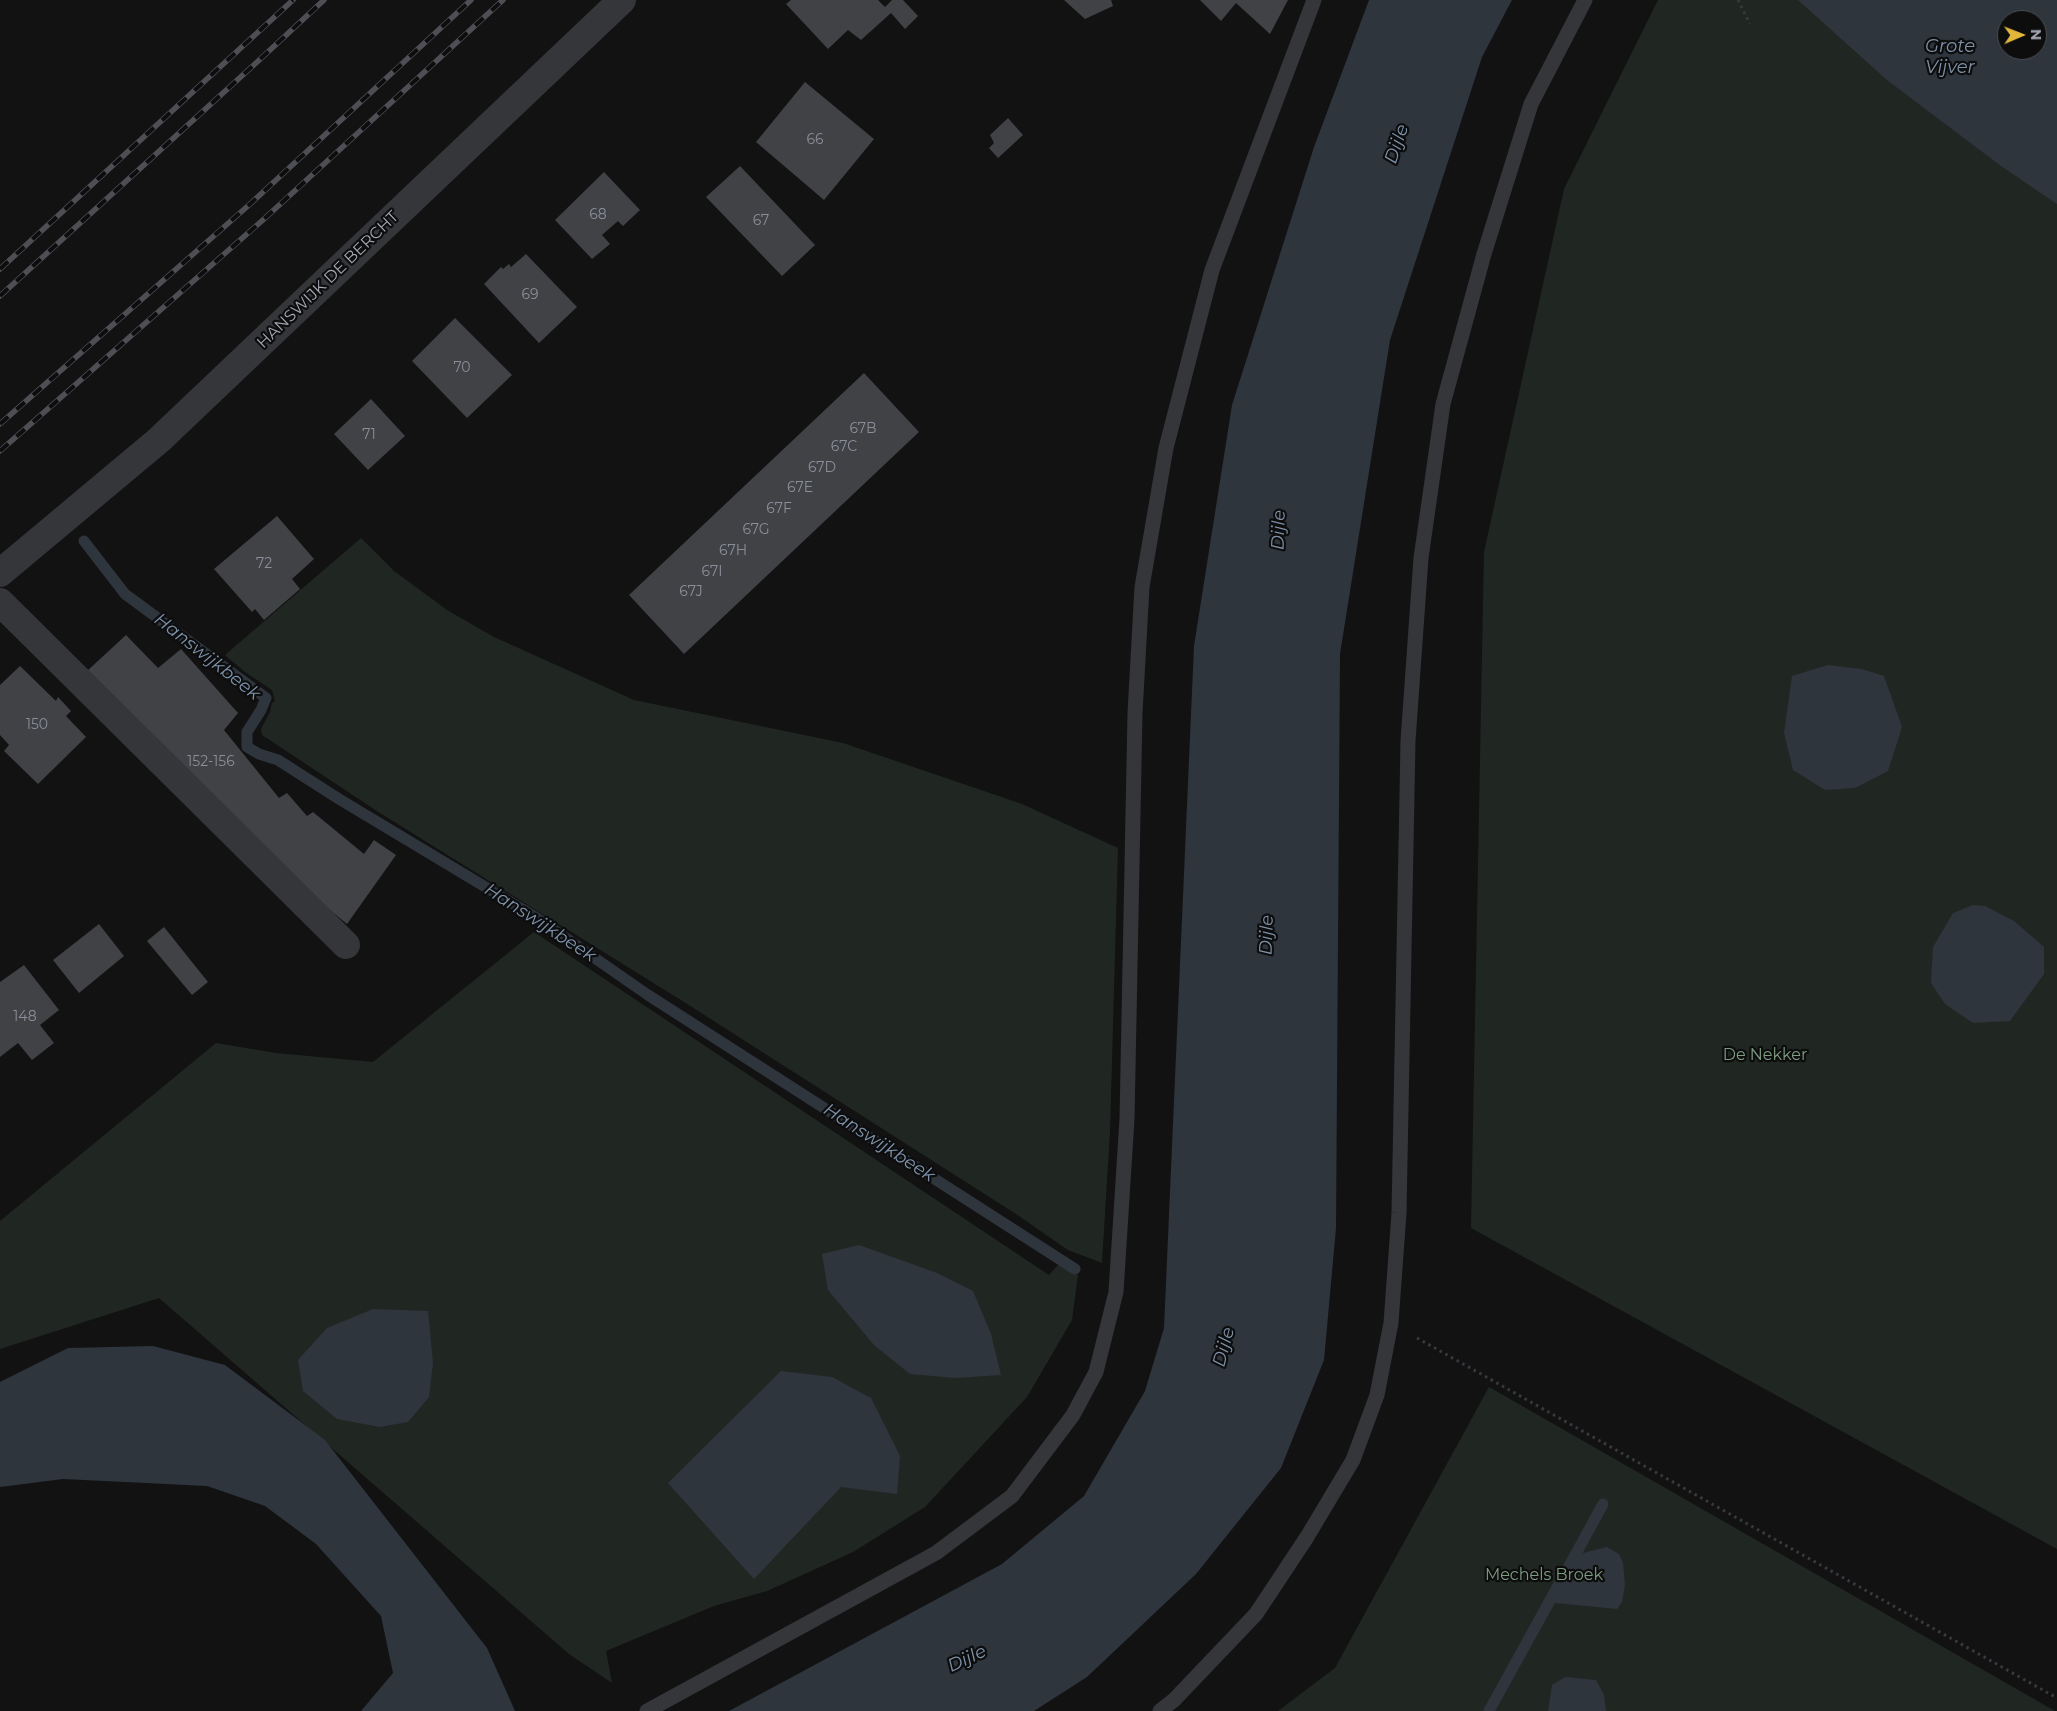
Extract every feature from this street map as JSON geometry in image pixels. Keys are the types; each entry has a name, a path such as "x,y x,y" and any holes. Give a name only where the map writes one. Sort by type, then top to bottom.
{"street":[{"name":"HANSWIJK DE BERCHT","path":"0,573 25,550 159,440 622,0"},
{"path":"0,602 346,946"}],"lane":[{"path":"647,1711 936,1552 1012,1496 1072,1415 1096,1372 1116,1292 1127,1119 1135,713 1142,587 1166,448 1212,270 1314,0"},
{"path":"1160,1711 1174,1700 1256,1614 1353,1460 1377,1395 1391,1323 1399,1213 1408,741 1421,558 1443,404 1484,254 1531,104 1585,0"}],"path":[{"path":"1738,0 1750,24"},
{"path":"1391,1323 2057,1698"}],"green space":[{"name":"De Nekker","path":"1658,0 2057,0 2057,1549 1471,1228 1484,552 1564,189"},
{"path":"361,538 394,571 447,610 494,637 634,700 843,743 1022,804 1118,848 1110,1131 1102,1263 1068,1250 1016,1214 684,1002 380,813 262,735 261,729 270,712 272,703 275,701 272,690 245,672 225,655"},
{"path":"534,932 1049,1275 1059,1264 1078,1275 1072,1320 1027,1397 925,1507 853,1552 767,1591 714,1606 606,1651 612,1683 569,1654 159,1298 0,1349 0,1221 216,1043 276,1053 373,1062"},
{"name":"Mechels Broek","path":"1489,1387 2055,1711 1278,1711 1335,1668"}],"water":[{"name":"Dijle","path":"1369,0 1512,0 1482,57 1390,340 1340,654 1336,1228 1324,1360 1281,1468 1196,1574 1087,1677 1034,1711 729,1711 1002,1564 1084,1496 1145,1391 1164,1328 1194,646 1232,405 1314,147"},
{"name":"Grote Vijver","path":"1798,0 2057,0 2057,204 2001,166 1887,80"},
{"path":"1828,665 1862,669 1884,676 1902,727 1888,771 1855,788 1825,790 1793,770 1784,733 1792,676"},
{"path":"1973,905 1985,906 2014,921 2044,947 2044,974 2010,1021 1973,1023 1945,1004 1931,983 1933,947 1953,913"},
{"path":"859,1245 937,1273 973,1291 991,1334 1001,1375 955,1378 910,1374 874,1345 828,1290 822,1254"},
{"path":"373,1309 428,1311 433,1363 429,1397 408,1422 380,1427 337,1419 303,1391 298,1360 327,1328"},
{"path":"153,1346 225,1365 325,1440 487,1648 515,1711 361,1711 393,1673 381,1616 316,1544 265,1506 207,1486 63,1479 0,1487 0,1382 68,1348"},
{"path":"781,1371 832,1377 871,1398 900,1456 897,1494 841,1487 754,1579 668,1483"},
{"path":"1607,1547 1619,1554 1623,1563 1625,1585 1622,1602 1617,1609 1556,1603 1550,1595 1567,1561 1583,1553"},
{"path":"1565,1677 1596,1680 1604,1695 1606,1711 1548,1711 1552,1685"}],"building":[{"path":"791,0 878,0 885,7 892,0 903,0 918,16 905,29 891,13 861,40 848,30 828,49 786,4"},
{"path":"1064,0 1111,0 1113,6 1085,19"},
{"path":"1200,0 1288,0 1270,34 1236,3 1221,21"},
{"path":"805,82 874,139 824,200 756,142"},
{"path":"1008,118 1023,135 998,158 989,148 994,143 990,135"},
{"path":"740,166 815,245 782,276 706,197"},
{"path":"604,172 640,210 623,226 618,221 602,235 610,244 592,259 555,220"},
{"path":"526,254 577,307 539,343 484,284 501,267 503,269 509,264 511,267"},
{"path":"455,318 512,375 467,418 412,361"},
{"path":"864,373 919,432 684,654 629,595"},
{"path":"371,399 405,436 368,470 334,434"},
{"path":"277,516 314,559 292,579 300,589 264,620 255,609 252,612 214,569"},
{"path":"126,635 158,668 181,649 238,713 224,730 279,798 287,793 307,816 313,812 364,854 374,840 396,855 347,924 253,847 86,672"},
{"path":"20,666 56,701 58,697 71,711 66,716 86,737 38,784 4,751 9,745 0,735 0,685"},
{"path":"99,924 124,956 79,993 53,960"},
{"path":"164,927 208,982 192,995 147,941"},
{"path":"24,965 59,1010 40,1025 54,1043 32,1060 18,1043 0,1057 0,982"}],"waterway":[{"name":"Hanswijkbeek","path":"84,541 125,594 266,698 247,732 247,747 259,754 278,760 339,799 537,918 648,995 1075,1269"},
{"path":"1567,1570 1603,1504"},
{"path":"1489,1711 1559,1584"}],"railway":[{"path":"0,269 293,0"},
{"path":"0,296 324,0"},
{"path":"0,424 249,205 471,0"},
{"path":"0,451 264,219 503,0"}]}
